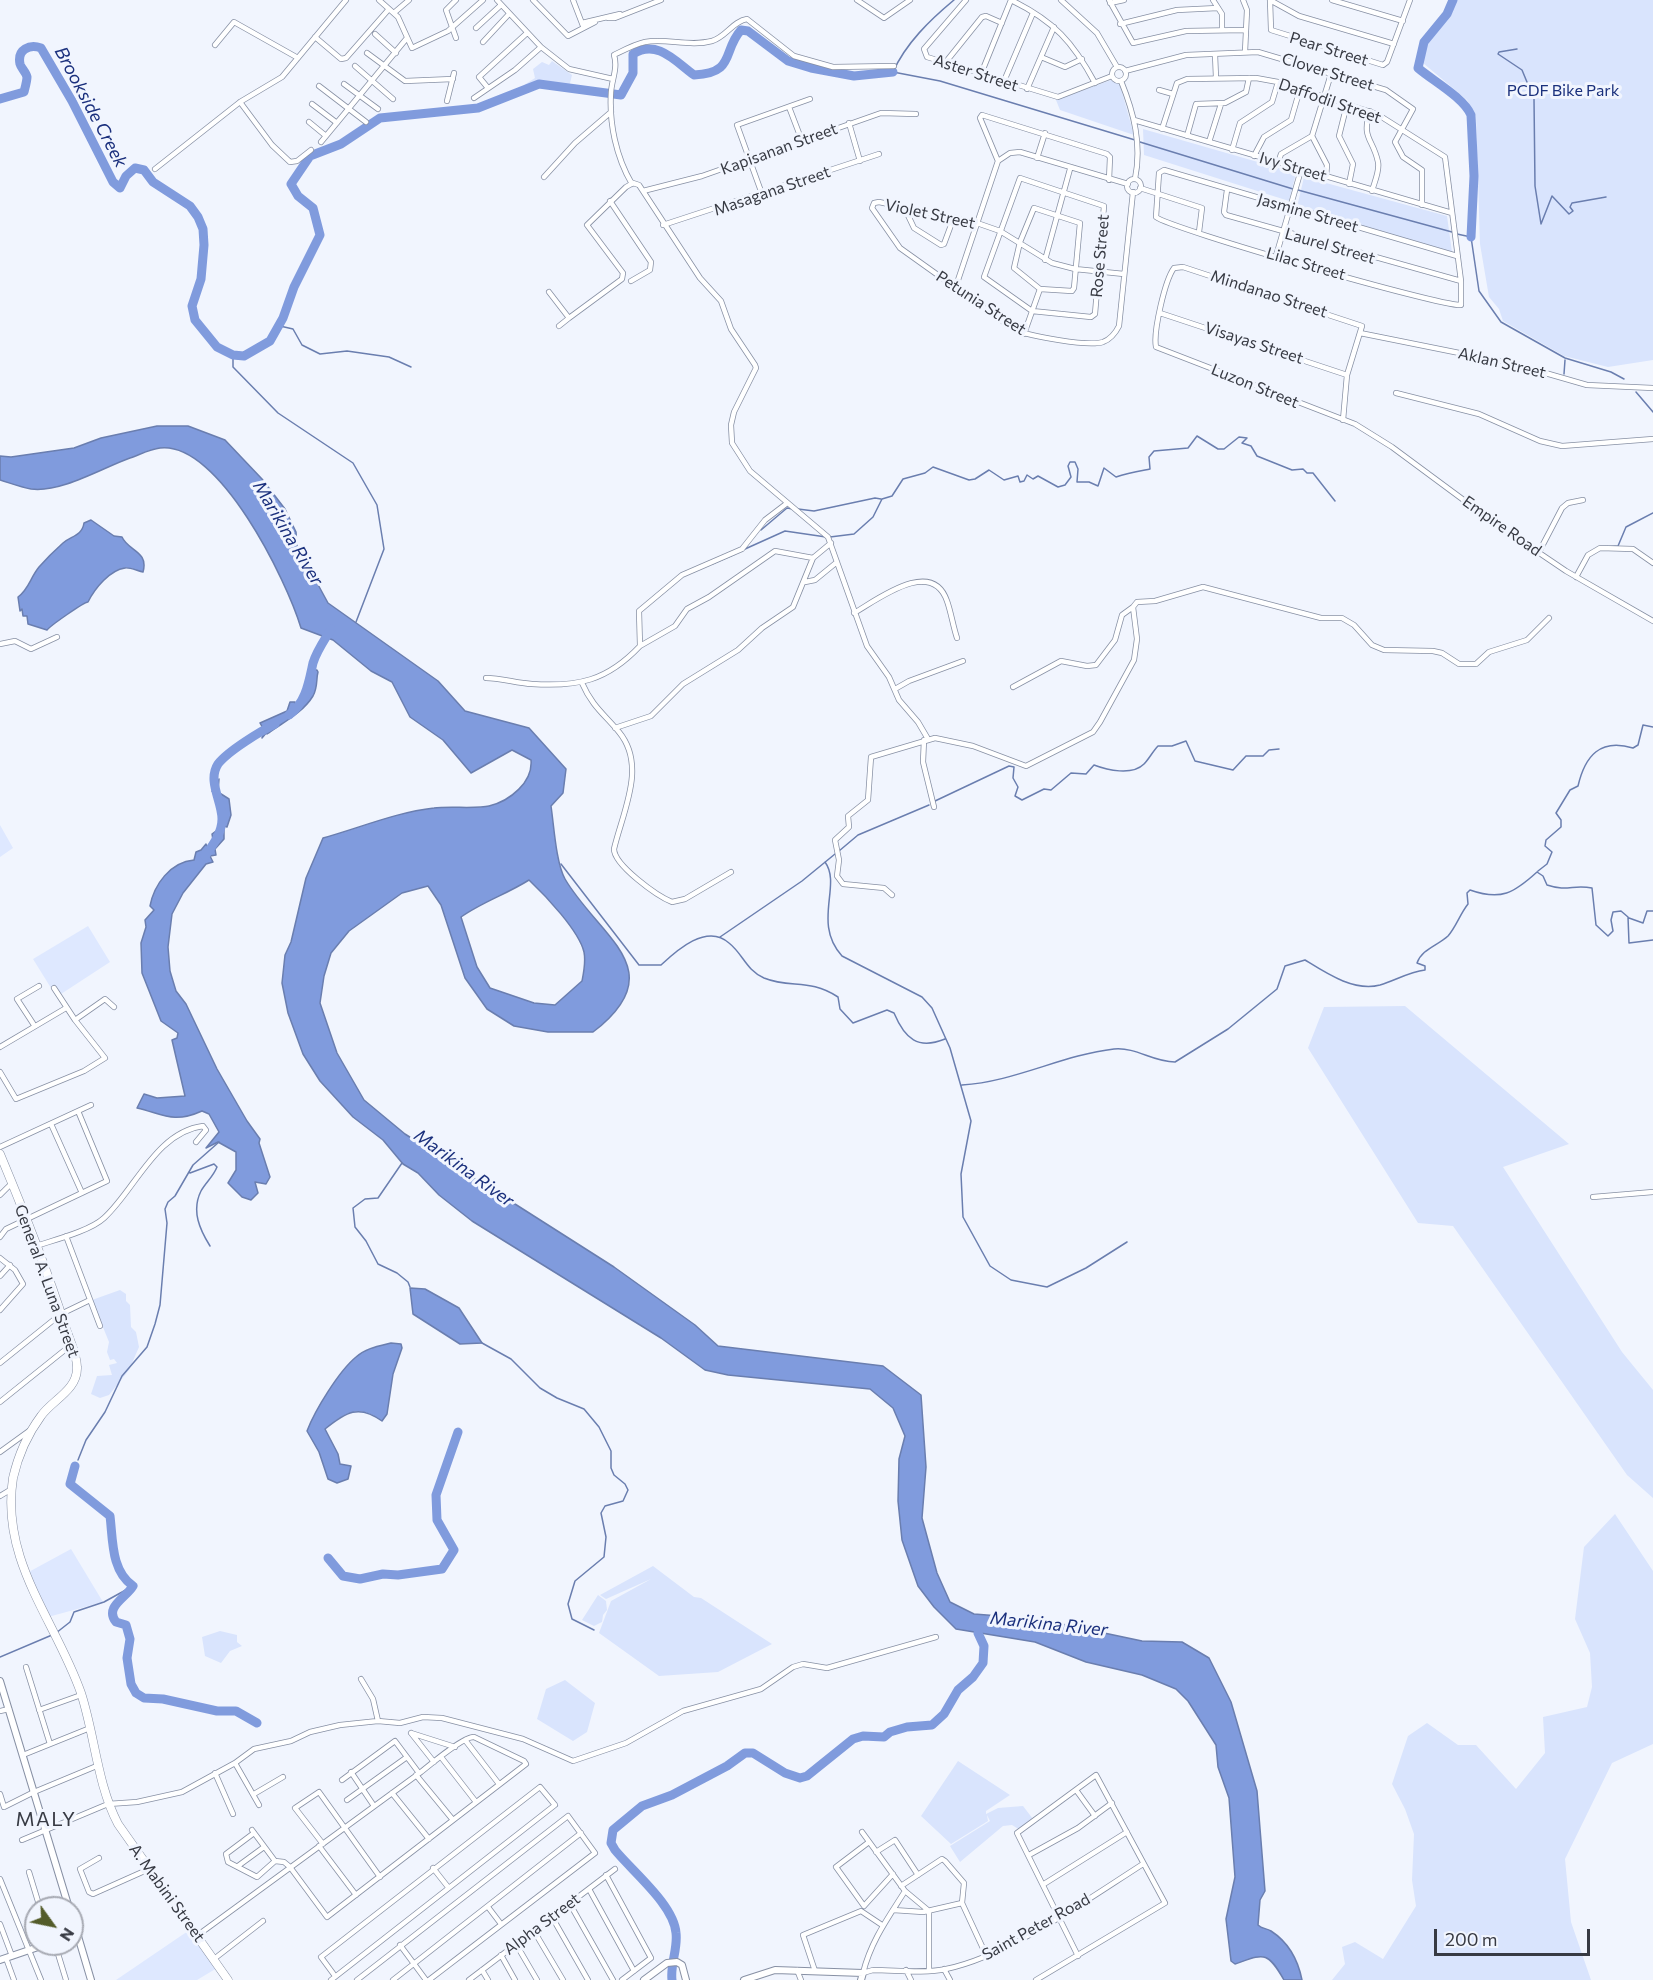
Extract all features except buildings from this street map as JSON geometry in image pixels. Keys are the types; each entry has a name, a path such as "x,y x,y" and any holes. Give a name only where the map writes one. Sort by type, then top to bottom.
{"main road":[{"name":"General A. Luna Street","path":"0,1154 61,1314 77,1368 73,1383 49,1406 33,1428 21,1451 10,1490 10,1519 17,1564 81,1695 108,1804"},
{"name":"A. Mabini Street","path":"108,1804 149,1869 228,1980"}],"street":[{"path":"155,169 240,102 282,76 346,0"},
{"path":"379,0 395,12 412,48 453,27 483,0"},
{"path":"395,12 409,0"},
{"path":"456,0 446,10 456,38"},
{"path":"497,0 541,47 573,71 613,79"},
{"path":"533,0 565,34 571,36 583,26 608,18 613,14 620,14 661,0"},
{"path":"573,0 583,26"},
{"path":"857,0 884,18 910,0"},
{"name":"Aster Street","path":"966,0 924,49 927,57 1058,97 1112,76"},
{"path":"981,74 1011,0 1054,27 1069,40 1095,83"},
{"path":"1124,0 1109,2 1133,43 1186,31 1245,30"},
{"path":"1213,0 1222,14 1222,30"},
{"path":"1243,0 1246,10 1245,52"},
{"path":"1270,0 1299,16 1394,44 1410,0"},
{"name":"Pear Street","path":"1270,0 1269,26 1272,31 1383,65 1387,62 1394,44"},
{"path":"1332,0 1403,21"},
{"path":"1065,1 1097,33 1117,67 1125,71 1126,76 1121,81"},
{"path":"476,28 501,5"},
{"path":"1120,24 1177,10 1218,8"},
{"path":"315,37 341,59 346,58 388,9"},
{"path":"1004,81 1033,13"},
{"path":"483,42 509,14"},
{"path":"945,63 982,17 986,16 1002,23"},
{"path":"894,66 833,67 794,56 747,19 739,21 729,32 710,42 648,42 614,55 616,68 611,90 611,112 619,157 634,184 643,191 663,225 701,280 721,302 731,329 755,365 756,368 739,398 732,419 732,443 742,463 786,504 823,533 831,543 867,646 899,699 918,722 926,739 923,762 934,807"},
{"path":"215,45 234,22 298,58"},
{"path":"1027,89 1054,27"},
{"path":"488,88 479,76 527,33"},
{"path":"375,34 396,52"},
{"path":"321,142 373,82 407,38"},
{"path":"474,98 515,70 541,47"},
{"name":"Clover Street","path":"1125,71 1186,55 1245,52 1271,55 1386,90 1412,106 1413,111 1401,129 1396,144 1403,157 1422,170 1422,205"},
{"path":"367,53 405,81 453,76 447,101"},
{"path":"1215,54 1216,78"},
{"path":"1041,57 1065,67 1082,59"},
{"path":"355,66 393,99"},
{"path":"1117,67 1112,76 1121,81"},
{"path":"1278,163 1281,154 1312,136 1331,74"},
{"path":"1187,136 1196,104 1221,104 1246,92 1249,78"},
{"name":"Daffodil Street","path":"1173,94 1179,81 1249,78 1278,82 1370,111 1445,157 1461,281 1461,304"},
{"path":"1121,81 1134,120 1138,148 1135,179 1128,184"},
{"path":"1232,150 1240,123 1272,102 1278,82"},
{"path":"344,84 378,109"},
{"path":"319,86 366,122"},
{"path":"1254,156 1264,137 1291,120 1300,89"},
{"path":"1159,90 1173,94 1162,129"},
{"path":"762,194 738,124 810,99"},
{"path":"240,102 272,145 290,162 297,161 311,150"},
{"path":"312,104 337,123"},
{"path":"1209,142 1221,104"},
{"path":"1347,104 1339,136 1353,164 1349,184"},
{"path":"789,106 802,141"},
{"path":"1370,111 1365,126 1366,136 1378,166 1372,191"},
{"path":"544,177 575,143 611,112"},
{"name":"Kapisanan Street","path":"643,191 702,176 880,113 916,114"},
{"path":"955,289 998,160 980,118 982,115 1109,155 1108,180"},
{"name":"Ivy Street","path":"1134,120 1452,213"},
{"path":"309,122 326,136"},
{"path":"849,123 860,161"},
{"path":"1037,158 1045,133"},
{"path":"1312,136 1327,165 1326,177"},
{"path":"998,160 1015,152 1128,184 1133,192 1140,188 1202,208 1199,232"},
{"name":"Masagana Street","path":"663,225 879,154"},
{"path":"1045,260 1070,169"},
{"name":"Jasmine Street","path":"1157,193 1160,173 1164,170 1458,256"},
{"path":"1276,256 1301,170"},
{"name":"Rose Street","path":"1020,178 1104,206 1100,272 1094,316 1032,311 984,277 1000,231 1020,178"},
{"path":"1135,179 1141,183 1140,188"},
{"path":"559,326 624,276 587,227 588,223 610,201 634,184"},
{"path":"1397,198 1399,189"},
{"name":"Laurel Street","path":"1227,190 1224,214 1461,281"},
{"name":"Petunia Street","path":"872,208 900,248 955,289 1024,334 1099,343 1111,338 1119,326 1133,192"},
{"name":"Lilac Street","path":"1157,193 1155,214 1157,219 1393,289 1461,304"},
{"path":"610,201 651,262 650,270 631,282"},
{"name":"Violet Street","path":"872,208 874,203 879,202 977,223 1000,231 1045,260 1075,269 1124,274"},
{"path":"1034,208 1058,214 1080,223 1072,291 1040,289 1014,268 1020,242 1034,208"},
{"path":"904,209 914,228 941,245 944,244 954,217"},
{"name":"Mindanao Street","path":"1160,313 1169,276 1174,268 1183,267 1362,326 1360,333"},
{"path":"1024,334 1040,289"},
{"path":"549,292 569,318"},
{"name":"Luzon Street","path":"1160,313 1156,347 1355,424"},
{"name":"Visayas Street","path":"1160,313 1347,375"},
{"path":"1343,420 1347,375 1360,333"},
{"name":"Aklan Street","path":"1360,333 1514,364 1587,385 1643,386"},
{"path":"1643,386 1653,382"},
{"path":"1643,386 1653,388"},
{"path":"1396,393 1479,414 1545,442 1562,446 1653,439"},
{"name":"Empire Road","path":"1355,424 1392,447 1576,577 1653,621"},
{"path":"1539,552 1562,508 1568,503 1583,500"},
{"path":"640,645 639,611 682,575 742,549 765,520 786,504"},
{"path":"615,728 651,716 688,680 747,644 762,628 793,607 813,558 831,543"},
{"path":"1576,577 1588,555 1599,548 1633,549 1653,563"},
{"path":"486,678 530,684 582,683 612,670 640,645 675,626 687,609 718,591 775,551 813,558"},
{"path":"805,582 815,580 837,562"},
{"path":"854,613 896,588 914,581 926,581 938,588 945,596 957,638"},
{"path":"1013,687 1061,661 1087,666 1096,665 1115,640 1122,615 1137,602 1155,601 1203,587 1321,618 1342,618 1354,625 1372,645 1384,650 1433,651 1442,653 1459,664 1476,664 1489,652 1521,643 1549,618"},
{"path":"892,895 884,888 856,886 839,881 838,852 835,840 849,827 848,816 868,800 871,757 926,739 973,746 1026,766 1093,732 1134,660 1137,639 1133,607"},
{"path":"0,644 15,641 31,649 57,637"},
{"path":"895,689 909,681 963,661"},
{"path":"582,683 596,709 624,738 633,776 614,849 616,859 653,891 672,902 685,899 731,872"},
{"path":"34,1025 17,999 39,986"},
{"path":"0,1072 16,1099 84,1071 105,1058 66,1008 54,988"},
{"path":"75,1020 105,999 114,1007"},
{"path":"0,1047 66,1008"},
{"path":"0,1147 91,1105"},
{"path":"0,1237 6,1229 107,1181 78,1111"},
{"path":"51,1124 82,1193"},
{"path":"36,1246 104,1219 156,1155 188,1130 201,1125 206,1129 196,1142"},
{"path":"0,1195 12,1183"},
{"path":"1593,1197 1653,1192"},
{"path":"66,1236 100,1326"},
{"path":"0,1258 10,1265 23,1284 0,1310"},
{"path":"0,1276 10,1265"},
{"path":"0,1363 61,1314 90,1300"},
{"path":"0,1402 71,1346"},
{"path":"0,1452 33,1428"},
{"path":"0,1496 10,1490"},
{"path":"22,1840 108,1804 137,1802 182,1792 235,1763 254,1749 291,1741 326,1726 378,1721 400,1723 423,1717 442,1718 523,1739 573,1761 626,1743 683,1711 761,1689 793,1666 803,1664 827,1668 936,1637"},
{"path":"26,1667 50,1744"},
{"path":"360,1679 373,1699 378,1721"},
{"path":"0,1681 65,1896"},
{"path":"39,1710 81,1695"},
{"path":"0,1711 9,1709"},
{"path":"23,1755 90,1728"},
{"path":"434,1762 411,1733 455,1747"},
{"path":"198,1935 290,1868 434,1762 465,1740 473,1737 525,1762 327,1917 290,1868 284,1862 275,1861 253,1832 226,1854 228,1862 257,1877 275,1861"},
{"path":"465,1740 499,1784"},
{"path":"342,1780 395,1742 453,1820"},
{"path":"347,1800 407,1757"},
{"path":"441,1757 476,1802"},
{"path":"235,1763 259,1805"},
{"path":"0,1794 4,1808 34,1792 99,1765"},
{"path":"351,1772 374,1806"},
{"path":"215,1773 234,1814"},
{"path":"1036,1980 1078,1956 1166,1903 1096,1775 1017,1833 1078,1956"},
{"path":"254,1794 284,1777"},
{"path":"540,1787 555,1805 333,1978 321,1957 433,1868 540,1787"},
{"path":"1076,1790 1095,1816"},
{"path":"356,1895 295,1808 319,1792 380,1877"},
{"path":"392,1793 429,1839"},
{"path":"1029,1855 1095,1816 1112,1803"},
{"path":"357,1980 400,1945 565,1816 568,1816 595,1853 428,1980 400,1945"},
{"path":"862,1832 905,1891 929,1911"},
{"path":"1044,1884 1126,1832"},
{"path":"393,1980 581,1833"},
{"path":"876,1852 895,1840 918,1875"},
{"path":"869,1842 836,1865 863,1908 882,1925"},
{"path":"238,1866 264,1847"},
{"path":"99,1858 80,1869 89,1892 93,1894 149,1869"},
{"path":"901,1886 942,1859 945,1861 964,1883 962,1904 987,1957"},
{"name":"Saint Peter Road","path":"744,1980 766,1972 797,1970 863,1972 944,1969 987,1957 1059,1917 1143,1864"},
{"path":"433,1868 448,1887"},
{"name":"Alpha Street","path":"469,1980 615,1869"},
{"path":"29,1872 36,1896"},
{"path":"815,1971 803,1935 863,1908 893,1874"},
{"path":"606,1875 651,1958 622,1980"},
{"path":"1,1882 24,1941"},
{"path":"589,1889 634,1971"},
{"path":"861,1980 869,1950 882,1925 905,1891"},
{"path":"570,1904 613,1980"},
{"path":"893,1910 929,1911 962,1904"},
{"path":"488,1907 501,1924"},
{"path":"929,1911 929,1970"},
{"path":"552,1917 588,1980"},
{"path":"214,1959 263,1921"},
{"path":"0,1924 6,1958 14,1980"},
{"path":"534,1931 563,1980"},
{"path":"516,1944 537,1980"},
{"path":"6,1958 24,1952"},
{"path":"501,1955 515,1980"},
{"path":"30,1956 41,1980"},
{"path":"59,1956 66,1980"},
{"path":"82,1956 91,1980"},
{"path":"644,1980 667,1963 680,1962 686,1980"},
{"path":"944,1969 950,1980"},
{"path":"483,1970 488,1980"},
{"path":"797,1970 801,1980"},
{"path":"906,1970 911,1980"}],"shaded area":[{"path":"0,825 13,848 0,857"},
{"path":"88,926 110,962 61,994 55,985 51,988 33,959"},
{"path":"71,1549 103,1602 48,1617 25,1574"},
{"path":"191,1929 217,1968 197,1980 116,1980"}],"green space":[{"name":"PCDF Bike Park","path":"1457,0 1653,0 1653,360 1608,367 1564,356 1503,321 1499,309 1489,297 1480,244 1476,116 1467,100 1423,63 1426,43"},
{"path":"552,61 572,75 569,87 545,82 526,88 524,85 535,78 533,69 542,62 549,65"},
{"path":"1111,80 1120,85 1134,135 1060,110 1056,100"},
{"path":"1143,129 1296,173 1289,201 1144,155"},
{"path":"1304,177 1447,216 1452,252 1297,207"},
{"path":"1405,1006 1569,1144 1503,1167 1622,1352 1653,1390 1653,1498 1627,1475 1453,1226 1418,1223 1308,1048 1324,1007"},
{"path":"120,1290 126,1294 126,1301 130,1305 131,1327 136,1332 139,1347 129,1370 109,1395 100,1398 91,1394 97,1376 112,1375 109,1365 117,1363 114,1359 110,1360 107,1352 109,1342 92,1300"},
{"path":"1615,1514 1653,1571 1653,1744 1612,1763 1565,1859 1571,1922 1591,1980 1332,1980 1345,1964 1342,1947 1355,1942 1383,1959 1416,1906 1412,1880 1414,1834 1405,1809 1392,1784 1408,1736 1427,1723 1458,1745 1476,1745 1516,1789 1545,1753 1543,1717 1587,1707 1592,1687 1590,1653 1575,1619 1584,1547"},
{"path":"653,1566 694,1597 701,1598 772,1644 718,1672 659,1676 599,1633 611,1601 651,1579 606,1599 600,1595"},
{"path":"598,1595 606,1601 607,1610 602,1622 594,1626 582,1620"},
{"path":"220,1631 237,1635 237,1642 242,1646 230,1651 221,1663 205,1656 202,1637"},
{"path":"565,1680 595,1703 587,1732 573,1741 537,1719 546,1689"},
{"path":"958,1761 1010,1795 986,1811 986,1814 998,1808 1023,1806 1033,1819 1020,1830 1012,1825 1003,1826 960,1862 950,1846 990,1821 987,1815 988,1821 951,1844 921,1816"}],"water":[{"name":"Marikina River","path":"157,426 188,426 225,440 262,479 285,509 296,532 297,546 328,603 438,681 465,711 529,728 566,769 563,793 551,806 557,854 565,879 622,954 629,972 628,990 616,1010 593,1032 548,1032 514,1026 487,1009 465,978 441,905 428,886 402,893 349,931 331,953 324,976 320,1003 337,1053 364,1100 405,1134 614,1267 695,1325 718,1346 883,1366 921,1395 926,1467 922,1518 937,1573 950,1602 974,1614 1038,1619 1142,1641 1182,1642 1209,1658 1231,1702 1257,1791 1265,1891 1260,1900 1258,1925 1277,1935 1287,1946 1298,1965 1302,1980 1284,1980 1273,1963 1264,1957 1252,1958 1235,1964 1231,1961 1226,1919 1235,1877 1229,1798 1218,1767 1216,1745 1188,1701 1176,1689 1142,1675 1086,1662 1035,1642 956,1629 934,1607 918,1586 902,1540 898,1501 899,1459 905,1436 893,1408 870,1389 728,1375 705,1370 661,1338 472,1221 439,1195 418,1173 403,1164 383,1140 353,1117 320,1081 303,1054 288,1013 282,983 285,955 291,942 306,878 323,838 420,810 440,807 484,807 505,800 524,783 531,768 531,760 512,750 471,773 443,740 410,717 392,682 371,671 333,640 301,628 281,579 247,518 227,489 205,467 182,452 160,448 152,450 68,484 43,489 31,489 0,480 0,456 11,457 74,448 101,438","holes":["529,880 569,924 584,952 582,981 555,1005 534,1003 490,988 477,967 461,917"]},
{"path":"91,520 114,536 122,537 141,555 144,565 143,572 127,568 114,572 99,586 88,602 67,614 47,630 28,624 27,616 23,616 22,609 20,611 18,597 44,561 63,543 79,533 84,523"},
{"path":"312,670 318,672 313,696 297,713 267,734 267,732 262,738 264,730 260,723 287,711 290,702 295,702 295,707 299,706 306,688 312,682"},
{"path":"219,779 218,792 229,799 231,815 227,827 224,826 224,839 215,849 216,855 210,856 213,862 206,864 183,893 172,914 168,947 170,971 176,991 186,1004 217,1069 260,1139 259,1143 270,1177 266,1184 255,1182 258,1193 251,1200 242,1197 228,1183 236,1170 236,1152 218,1142 206,1148 219,1132 209,1114 202,1111 183,1117 168,1117 137,1108 144,1094 157,1098 185,1096 172,1040 177,1038 178,1033 161,1021 142,973 141,943 146,927 145,920 154,910 150,906 159,883 178,865 194,860 196,852 206,844 207,847 214,846 212,834 224,825 222,805 212,791 217,787"},
{"path":"410,1288 425,1289 459,1308 482,1343 460,1344 413,1314"},
{"path":"391,1343 401,1344 402,1348 393,1374 387,1414 382,1421 366,1413 353,1412 325,1429 338,1454 340,1464 351,1466 348,1479 337,1483 328,1479 319,1452 307,1431 328,1391 349,1363 364,1351"}],"waterway":[{"path":"954,0 919,33 898,61 893,72 940,81 1135,140"},
{"path":"1453,0 1447,14 1424,42 1418,68 1455,96 1471,115 1474,176 1471,237"},
{"name":"Brookside Creek","path":"0,99 24,92 27,77 20,64 20,55 29,47 41,48 72,101 113,182 120,188 126,176 135,168 144,170 153,182 190,206 198,217 203,229 204,245 201,279 192,306 195,320 217,347 233,355 244,356 270,341 283,318 294,287 320,235 313,208 298,196 291,184 310,156 341,144 380,118 478,108 539,84 621,95 633,73 633,54 642,50 658,50 673,58 694,75 707,73 716,70 726,60 741,30 748,31 788,61 811,68 854,76 893,72"},
{"path":"1517,49 1498,54 1522,70 1534,99 1535,186 1541,224 1552,196 1569,214 1573,211 1570,207 1572,203 1606,197"},
{"path":"1140,142 1293,189"},
{"path":"1298,190 1452,232"},
{"path":"1457,234 1471,237 1479,291 1501,322 1565,358 1611,372 1624,379"},
{"path":"280,326 293,329 302,345 320,354 347,351 389,357 411,367"},
{"path":"233,355 233,367 278,413 353,463 377,505 384,549 356,622"},
{"path":"1564,374 1565,360"},
{"path":"1636,392 1653,412"},
{"path":"830,537 854,534 873,517 882,499 892,496 903,479 925,473 933,467 969,480 989,470 1004,480 1018,476 1020,482 1024,481 1027,475 1033,479 1038,476 1058,487 1065,485 1071,477 1068,466 1070,462 1075,462 1078,469 1077,482 1089,482 1098,486 1104,468 1116,477 1150,469 1149,457 1154,451 1188,448 1197,436 1218,449 1224,449 1239,437 1247,438 1242,443 1251,446 1257,456 1292,470 1303,469 1307,473 1313,473 1335,501"},
{"path":"798,509 814,511 875,498 881,499"},
{"path":"761,530 787,508 793,509"},
{"path":"1606,547 1618,546 1626,527 1653,513"},
{"path":"745,549 785,531 826,537"},
{"path":"712,564 735,554"},
{"path":"289,715 303,698 314,659 331,629"},
{"path":"205,856 222,824 214,784 218,764 237,747 275,724"},
{"path":"1538,871 1547,864 1552,852 1545,846 1546,840 1561,827 1561,820 1556,813 1570,790 1578,786 1590,758 1596,752 1611,746 1633,748 1638,745 1643,725 1653,727"},
{"path":"935,801 1009,766 1014,767 1013,778 1018,787 1015,796 1022,800 1044,789 1051,790 1071,773 1086,774 1094,765 1119,771 1139,768 1158,746 1172,746 1186,741 1195,761 1233,770 1246,756 1263,756 1269,750 1279,749"},
{"path":"839,851 858,835 929,805"},
{"path":"720,937 802,881 835,854"},
{"path":"825,862 831,882 828,918 833,943 842,956 922,997 932,1008 950,1048 971,1121 961,1174 963,1217 990,1266 1011,1280 1047,1287 1086,1268 1127,1242"},
{"path":"561,864 639,965 661,965 675,952 693,941 702,937 720,938 734,947 758,975 783,983 818,988 838,997 840,1009 853,1023 887,1010 894,1013 903,1030 914,1040 927,1043 945,1039"},
{"path":"962,1085 1000,1079 1076,1057 1114,1049 1130,1050 1159,1060 1175,1062 1228,1029 1277,989 1285,966 1305,960 1341,980 1360,986 1380,985 1425,970 1425,966 1417,963 1419,958 1448,936 1468,904 1467,893 1470,890 1499,895 1514,890 1537,872 1543,876 1547,885 1560,888 1592,888 1596,925 1608,936 1613,931 1611,920 1613,912 1621,911 1628,917 1629,943 1653,940"},
{"path":"1629,918 1643,923 1647,911 1653,911"},
{"path":"78,1460 86,1440 105,1412 122,1376 147,1347 160,1305 167,1223 165,1209 168,1202 175,1196 193,1165 219,1142"},
{"path":"402,1163 378,1198 365,1199 353,1208 355,1227 366,1241 378,1264 397,1273 408,1282 410,1287"},
{"path":"190,1173 214,1164 217,1167 201,1191 197,1206 200,1227 210,1246"},
{"path":"482,1343 511,1359 540,1388 584,1409 599,1427 611,1451 611,1468 614,1475 625,1484 628,1490 623,1501 605,1506 601,1513 606,1537 604,1557 575,1581 568,1604 572,1619 594,1630"},
{"path":"328,1558 343,1576 360,1579 383,1574 398,1575 442,1569 454,1550 437,1520 436,1495 458,1432"},
{"path":"75,1466 70,1484 110,1516 117,1564 126,1580 133,1586 114,1607 113,1617 116,1622 126,1625 130,1639 127,1658 131,1684 136,1693 144,1698 163,1699 217,1711 236,1711 257,1723"},
{"path":"56,1633 70,1622 74,1612 104,1602 133,1586"},
{"path":"672,1980 676,1939 674,1922 652,1889 615,1850 611,1843 613,1830 642,1806 672,1795 727,1766 745,1753 753,1753 785,1773 800,1778 807,1776 853,1739 863,1736 884,1737 890,1732 907,1727 932,1725 944,1714 958,1690 973,1677 983,1663 984,1646 978,1633"},
{"path":"0,1657 52,1635"}],"district":[{"name":"MALY","path":"46,1819"}]}
